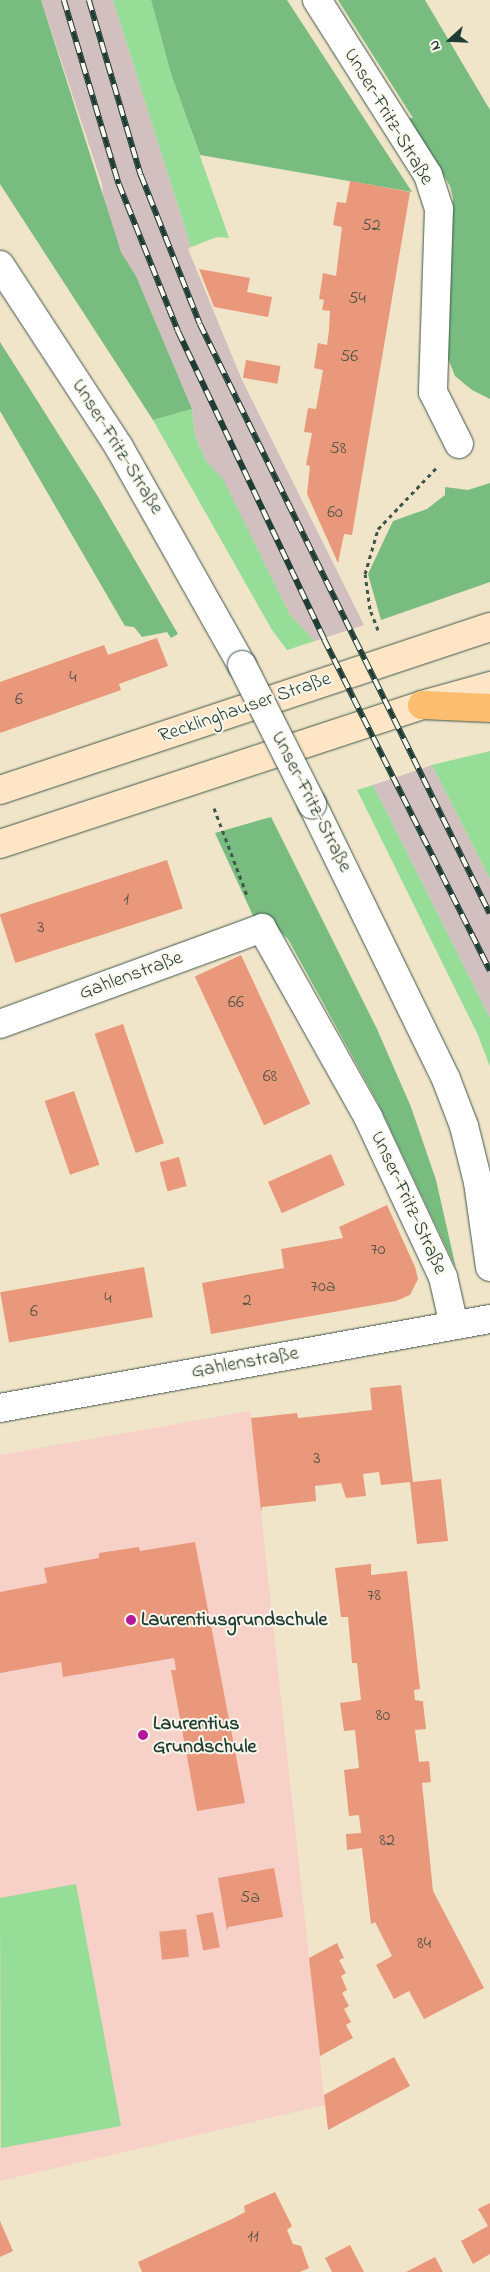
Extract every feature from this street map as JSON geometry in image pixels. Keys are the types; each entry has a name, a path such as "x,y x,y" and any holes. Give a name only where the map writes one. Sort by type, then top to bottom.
{"highway":[{"path":"422,705 490,708"}],"main road":[{"name":"Recklinghauser Straße","path":"0,790 490,627"},
{"path":"0,844 422,705 490,686"}],"street":[{"name":"Unser-Fritz-Straße","path":"317,0 428,175 439,209 433,392 459,444"},
{"name":"Unser-Fritz-Straße","path":"0,265 119,447 242,665 446,1078 464,1126 478,1182 490,1267"},
{"name":"Unser-Fritz-Straße","path":"262,928 368,1117 443,1277 454,1325"},
{"name":"Gahlenstraße","path":"0,1024 262,928"},
{"name":"Gahlenstraße","path":"0,1408 490,1318"}],"path":[{"path":"375,621 365,574 378,530 459,444"},
{"path":"223,835 250,901"}],"shaded area":[{"path":"41,0 113,0 191,247 188,249 242,380 364,625 315,641 290,615 223,480 206,461 195,436 192,409 136,276 121,252 104,206 102,184"},
{"path":"432,765 490,879 490,1018 373,785"},
{"name":"Laurentius Grundschule","path":"250,1411 325,2105 0,2181 0,1455"}],"green space":[{"path":"0,0 41,0 121,252 136,276 192,409 153,420 0,184"},
{"path":"113,0 151,0 171,74 229,238 217,237 191,247"},
{"path":"151,0 287,0 412,192 200,155 171,74"},
{"path":"338,0 425,0 490,110 490,399 472,390 455,376 444,348 453,198 450,186 409,118 413,118"},
{"path":"0,342 97,495 178,634 171,638 167,632 142,637 134,627 125,626 0,411"},
{"path":"192,409 195,436 206,461 223,479 290,615 315,641 287,650 272,630 153,420"},
{"path":"490,483 490,582 381,620 368,574 393,521 427,509 445,495 445,487 468,490"},
{"path":"490,751 490,879 432,765"},
{"path":"373,785 490,1018 490,1067 478,1035 357,790"},
{"path":"271,817 377,1029 411,1107 436,1180 456,1268 378,1103 288,939 273,925 255,920 215,833"},
{"path":"76,1884 121,2126 1,2148 0,1898"}],"building":[{"path":"350,181 410,192 352,535 344,534 338,563 307,494 310,466 306,465 312,433 304,432 308,408 316,409 323,370 314,368 318,343 327,345 329,330 330,311 322,310 324,300 319,299 323,273 336,276 342,227 333,225 337,202 346,203"},
{"path":"199,269 250,278 247,292 272,297 268,317 214,307"},
{"path":"246,360 280,366 277,384 243,378"},
{"path":"157,638 168,666 119,684 121,690 0,733 0,682 104,645 108,655"},
{"path":"167,860 183,909 15,963 0,914"},
{"path":"241,955 310,1104 264,1125 195,977"},
{"path":"123,1024 164,1143 136,1153 95,1034"},
{"path":"74,1091 99,1165 70,1175 45,1101"},
{"path":"331,1154 345,1185 282,1213 268,1182"},
{"path":"179,1157 187,1186 167,1191 160,1162"},
{"path":"387,1205 415,1267 418,1279 410,1295 396,1301 211,1334 202,1283 284,1268 281,1249 343,1238 339,1227"},
{"path":"144,1267 153,1317 9,1343 0,1292"},
{"path":"401,1385 413,1482 441,1479 448,1541 417,1544 410,1482 381,1485 379,1472 363,1474 366,1496 346,1498 341,1483 315,1486 316,1501 262,1507 261,1512 251,1418 297,1413 298,1418 372,1410 370,1388"},
{"name":"Laurentiusgrundschule","path":"195,1542 245,1803 197,1811 171,1670 176,1670 174,1658 63,1677 61,1662 0,1673 0,1592 47,1583 44,1568 99,1558 99,1553 139,1547 140,1551"},
{"path":"371,1564 371,1575 407,1571 420,1689 414,1690 415,1700 427,1702 423,1702 426,1729 415,1730 419,1762 429,1761 431,1782 422,1783 433,1891 484,1988 424,2019 409,1991 394,1999 376,1965 392,1956 375,1922 371,1924 362,1848 347,1850 346,1834 361,1833 359,1815 349,1816 344,1770 359,1768 355,1730 344,1731 340,1703 361,1700 357,1663 352,1663 348,1617 341,1617 335,1568"},
{"path":"274,1868 283,1917 228,1927 227,1931 218,1878"},
{"path":"213,1912 220,1947 203,1951 196,1915"},
{"path":"186,1929 189,1957 162,1960 159,1932"},
{"path":"337,1943 344,1958 339,1960 346,1973 341,1976 347,1990 342,1993 349,2006 344,2009 351,2022 346,2025 353,2038 320,2056 309,1958"},
{"path":"394,2057 410,2086 328,2130 324,2095"},
{"path":"275,2192 292,2226 287,2230 293,2244 301,2246 309,2268 300,2272 142,2272 138,2262 232,2219 245,2212 244,2206"},
{"path":"490,2203 490,2254 473,2264 461,2241 488,2226 478,2209"},
{"path":"0,2221 13,2251 0,2257"},
{"path":"350,2245 364,2272 332,2272 325,2258"},
{"path":"435,2257 443,2272 406,2272"}],"railway":[{"path":"64,0 119,184 178,331 324,639 490,971"},
{"path":"89,0 141,175 200,324 490,914"}],"place":[{"name":"Laurentiusgrundschule","path":"131,1620"},
{"name":"Laurentius Grundschule","path":"143,1735"}]}
